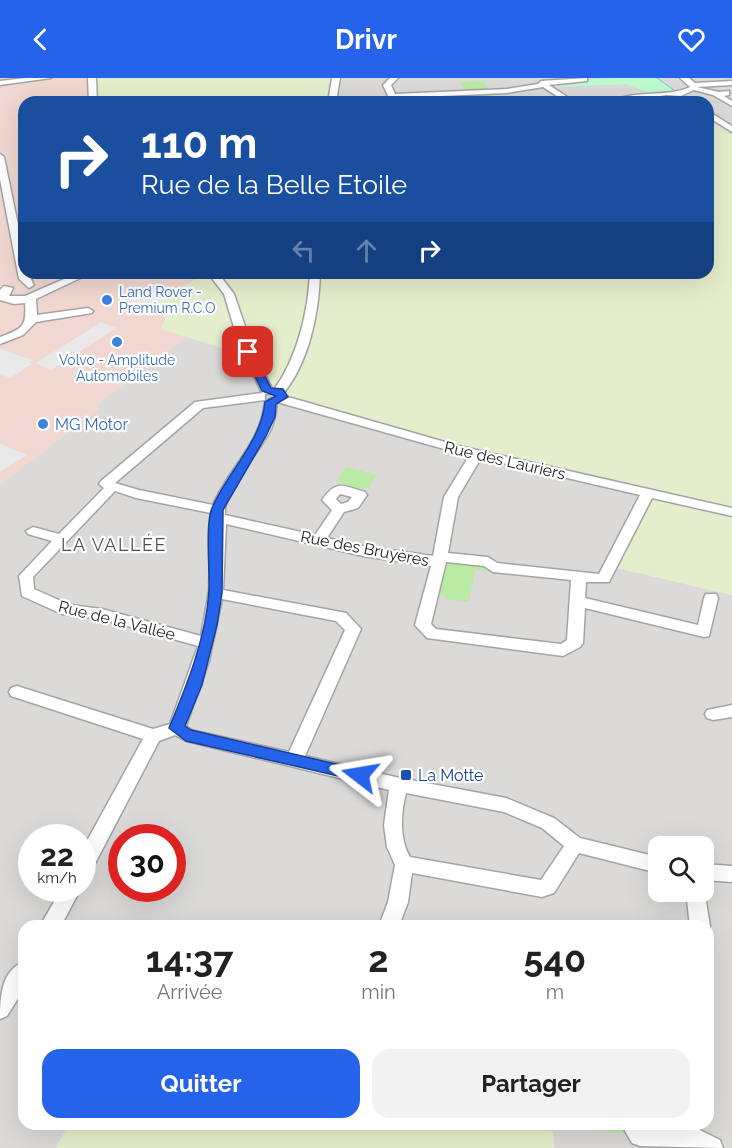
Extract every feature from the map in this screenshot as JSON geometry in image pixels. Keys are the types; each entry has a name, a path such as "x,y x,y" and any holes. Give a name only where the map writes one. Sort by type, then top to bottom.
{"street":[{"path":"0,83 47,78"},
{"path":"92,78 93,96"},
{"path":"333,96 336,78"},
{"path":"392,96 387,85 394,78"},
{"path":"532,78 561,96"},
{"path":"429,96 583,81 583,78"},
{"path":"684,78 693,86 717,94 732,104"},
{"path":"472,81 478,92"},
{"path":"681,94 693,86 732,83"},
{"path":"649,96 666,93 684,96"},
{"path":"717,94 732,93"},
{"path":"714,117 732,130"},
{"path":"0,157 18,250"},
{"path":"0,214 11,212"},
{"path":"18,276 3,296 10,301 73,279"},
{"path":"0,341 22,331 32,319 32,294 24,279"},
{"path":"218,279 230,294 246,347 272,396"},
{"path":"17,692 153,736 177,728 194,685 216,593 218,514 261,436 269,417 272,396 287,378 311,315 314,279"},
{"path":"7,288 32,294"},
{"path":"32,319 88,311"},
{"name":"Rue des Lauriers","path":"272,396 477,454 732,512"},
{"name":"Rue de la Vallée","path":"205,643 102,614 68,610 27,592 26,576 112,487 106,484 199,405 272,396"},
{"path":"477,454 452,497 440,560 488,562 494,567 604,579 648,492"},
{"name":"Rue des Bruyères","path":"112,487 363,551 440,560 423,626 432,634 563,650 575,643 579,576"},
{"path":"319,540 339,509"},
{"path":"33,531 61,539"},
{"path":"216,593 341,617 352,629 295,759"},
{"path":"578,601 704,632 711,598"},
{"path":"713,714 732,711"},
{"path":"177,728 186,735 400,785 506,805 548,823 575,844 648,862"},
{"path":"96,843 153,736"},
{"path":"400,785 394,801 395,844 399,858 404,864 542,889 547,887 575,844"},
{"path":"391,920 398,902 404,864"},
{"path":"714,873 732,874"},
{"path":"53,920 64,902"},
{"path":"697,902 699,920"},
{"path":"0,1009 18,980"},
{"path":"636,1130 640,1135 698,1140 712,1148"}],"shaded area":[{"path":"0,78 92,78 93,96 18,96 18,279 196,279 145,311 167,317 162,329 188,336 96,405 100,409 0,484"},
{"path":"336,78 732,78 732,135 714,123 714,96 675,96 672,94 661,96 333,96"},
{"path":"156,287 175,293 144,312 118,304 144,289 150,291"},
{"path":"101,322 116,328 51,370 36,363"},
{"path":"188,336 240,354 248,352 272,384 293,399 479,450 656,491 618,568 732,595 732,1148 554,1148 553,1131 537,1130 714,1130 714,920 18,920 18,1130 66,1130 56,1148 0,1148 0,484 99,409 96,405"},
{"path":"0,349 33,360 29,362 32,364 10,378 0,374"},
{"path":"0,444 27,455 0,472"}],"green space":[{"path":"92,78 336,78 333,96 93,96"},
{"path":"609,78 659,78 677,90 652,94 626,84 552,87 550,83"},
{"path":"484,81 493,96 467,96 460,82"},
{"path":"714,123 732,135 732,595 618,568 656,491 479,450 293,399 273,384 248,352 241,354 161,329 166,317 144,312 196,279 714,279"},
{"path":"346,467 377,475 368,489 362,487 359,491 341,487 343,483 336,482"},
{"path":"447,562 487,566 490,569 490,572 475,570 469,602 445,599 445,596 437,595"},
{"path":"66,1130 537,1130 553,1131 554,1148 56,1148"},
{"path":"588,1130 624,1130 624,1133"}],"waterway":[{"path":"657,78 674,90"}],"place":[{"name":"Land Rover - Premium R.C.O","path":"107,300"},
{"name":"Volvo - Amplitude Automobiles","path":"117,342"},
{"name":"MG Motor","path":"43,424"},
{"name":"La Motte","path":"406,775"}],"district":[{"name":"LA VALLÉE","path":"114,545"}],"route":[{"path":"248,352 265,381 267,391 279,391 282,397 271,402 269,417 261,436 238,470 217,510 219,518 216,593 194,685 177,728 186,735 360,775"}]}
